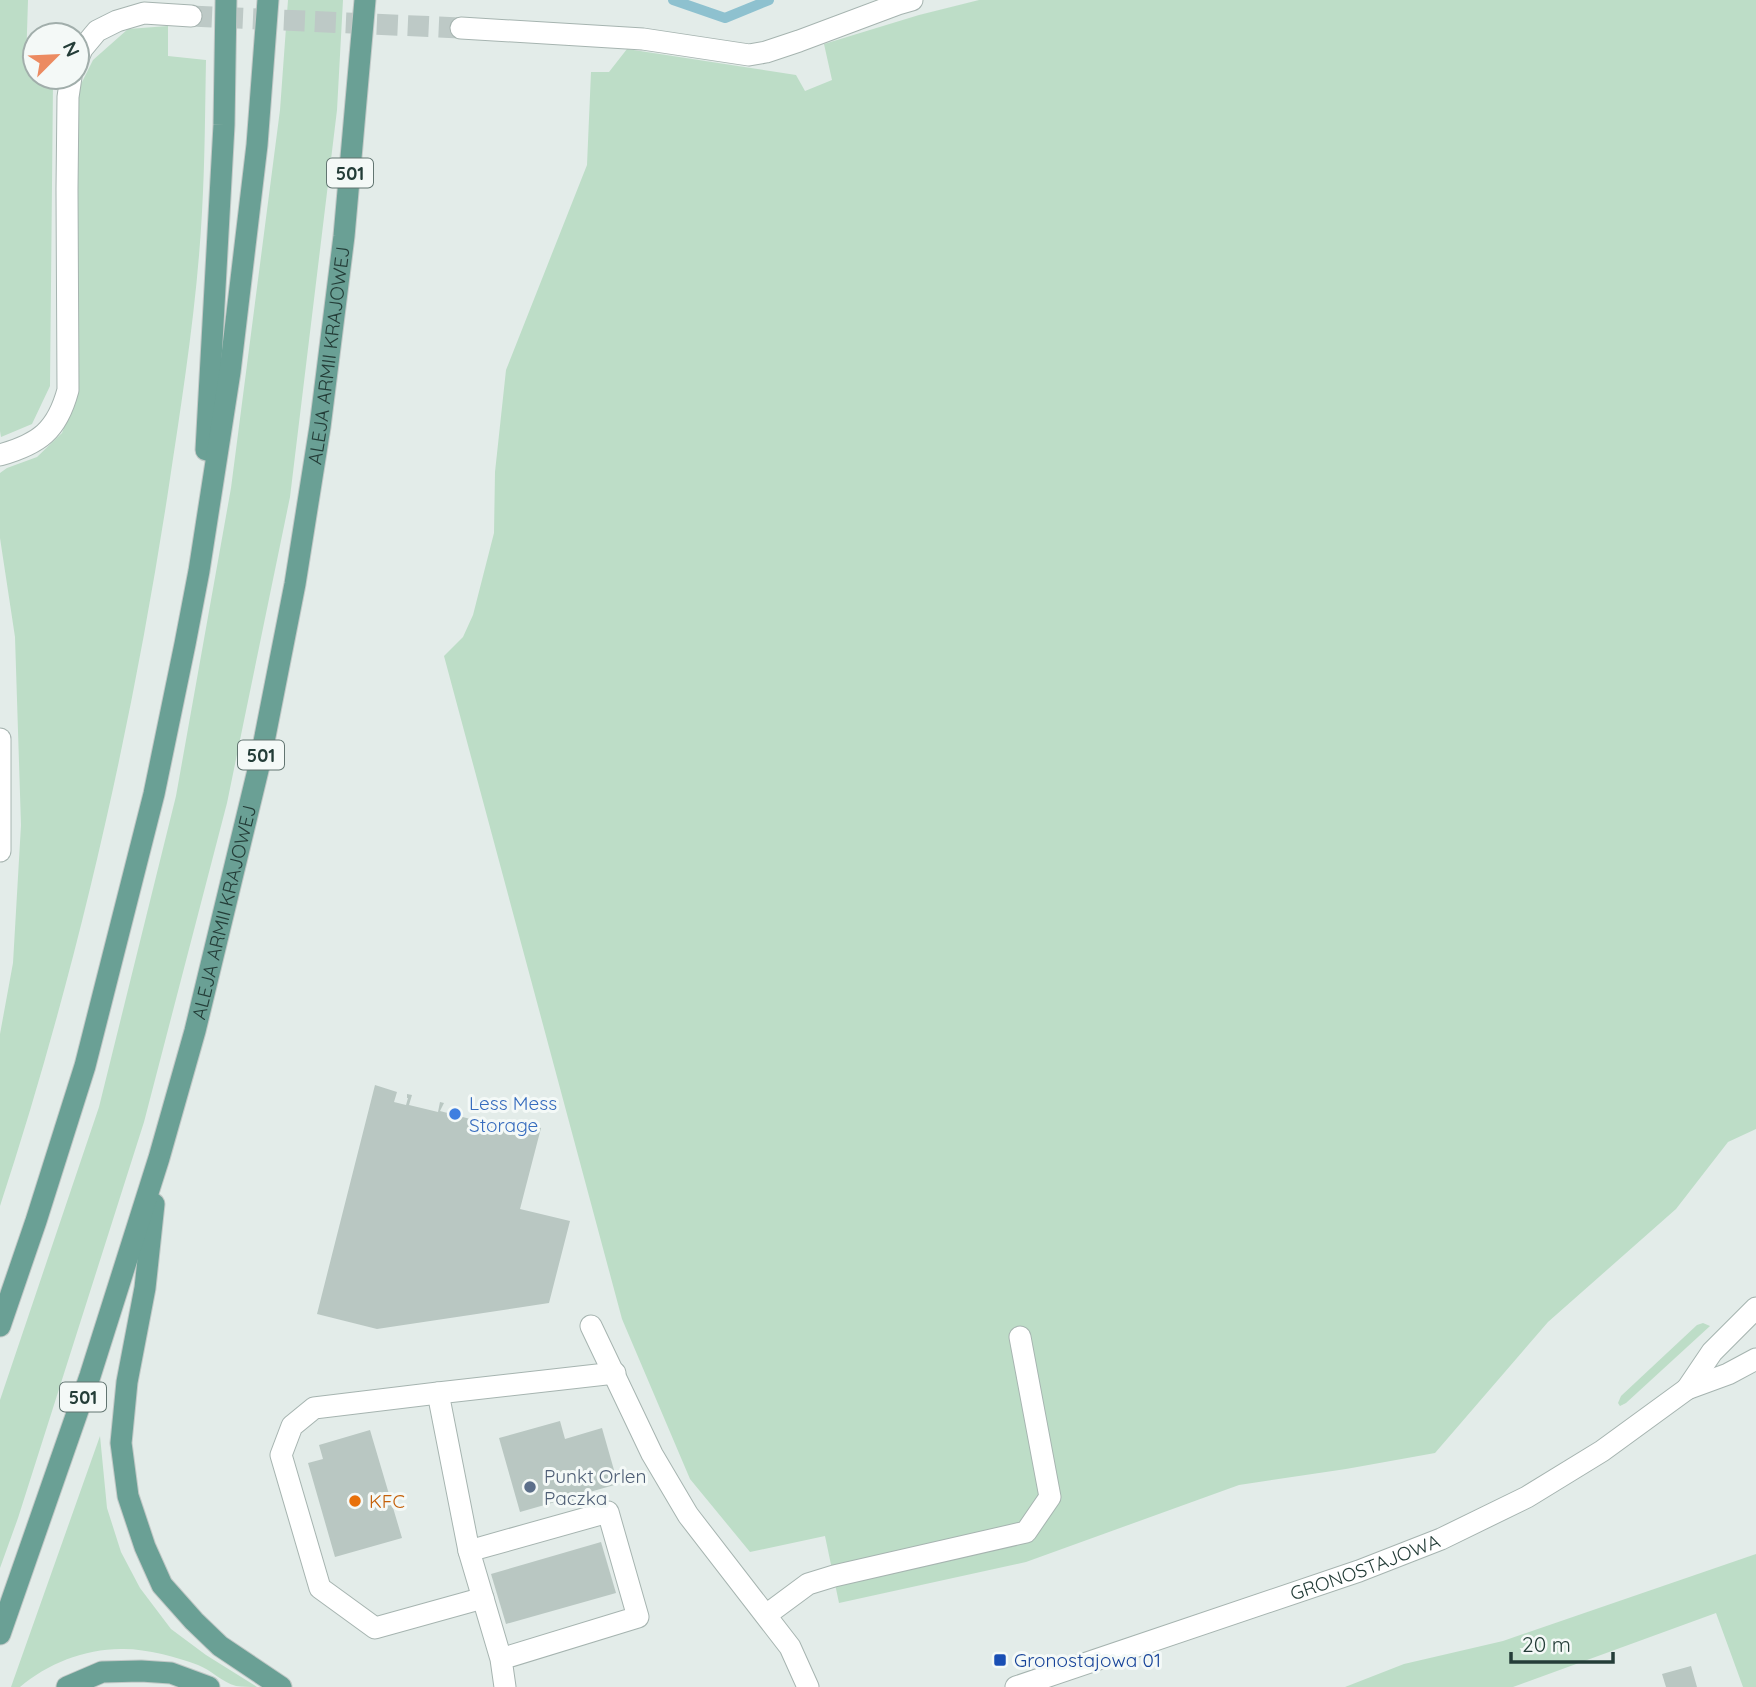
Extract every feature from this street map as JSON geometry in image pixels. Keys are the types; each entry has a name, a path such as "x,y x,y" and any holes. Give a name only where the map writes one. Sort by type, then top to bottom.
{"main road":[{"path":"199,571 224,125 226,0"},
{"path":"0,1326 86,1066 154,794 199,571 230,372 257,145 268,0"},
{"name":"ALEJA ARMII KRAJOWEJ","path":"0,1634 90,1376 159,1158 195,1031 271,708 309,506 343,250 365,0"},
{"path":"159,1158 145,1288 127,1382 121,1443 128,1496 145,1547 162,1585 220,1646 281,1687"},
{"path":"67,1687 102,1672 141,1671 171,1673 209,1687"}],"street":[{"path":"461,28 643,39 749,55 777,49 912,0"},
{"path":"91,38 97,31 117,21 144,13 191,16"},
{"path":"0,455 37,441 49,430 63,410 68,390 69,91"},
{"path":"0,739 0,851"},
{"name":"GRONOSTAJOWA","path":"1687,1389 1712,1352 1756,1308"},
{"path":"591,1326 652,1454 688,1515 790,1647 808,1687"},
{"path":"766,1615 808,1584 1026,1532 1050,1497 1020,1337"},
{"name":"GRONOSTAJOWA","path":"1016,1687 1359,1571 1441,1539 1527,1497 1602,1451 1687,1389 1728,1374 1756,1359"},
{"path":"483,1598 375,1628 320,1588 281,1455 292,1426 314,1408 615,1373"},
{"path":"438,1393 469,1551 501,1659 505,1687"},
{"path":"469,1551 607,1512 638,1617 501,1659"}],"green space":[{"path":"0,0 28,0 27,21 21,21 21,91 53,91 50,386 32,424 1,437"},
{"path":"288,0 343,0 337,110 290,497 227,803 144,1122 0,1568 0,1400 99,1107 176,796 231,488 280,110"},
{"path":"979,0 1756,0 1756,1129 1728,1142 1676,1209 1548,1322 1435,1453 1239,1485 1026,1562 839,1603 825,1536 750,1552 690,1479 622,1319 444,656 463,637 473,615 494,533 495,472 506,370 587,165 591,72 609,72 627,49 796,75 805,91 832,80 824,44"},
{"path":"168,26 168,56 206,60 204,174 193,317 168,492 119,763 77,942 28,1119 0,1206 0,1034 13,963 21,825 15,637 0,538 0,473 37,457 62,433 77,393 78,91 91,91 93,60 128,29"},
{"path":"1703,1323 1710,1326 1620,1406 1618,1403 1621,1396 1697,1325"},
{"path":"100,1436 107,1508 121,1552 140,1588 171,1629 257,1687 236,1686 203,1667 171,1656 142,1650 110,1649 82,1654 55,1664 20,1687 11,1687"},
{"path":"1756,1554 1756,1687 1743,1687 1716,1613 1513,1687 1345,1687 1404,1664 1503,1641"}],"building":[{"path":"375,1085 397,1092 394,1102 406,1105 407,1094 412,1095 409,1105 438,1112 440,1102 444,1103 440,1111 520,1132 522,1123 541,1128 520,1209 570,1221 549,1303 377,1329 317,1314"},
{"path":"560,1421 565,1439 602,1428 618,1484 579,1495 580,1499 556,1506 555,1502 520,1512 499,1438"},
{"name":"KFC","path":"370,1430 402,1538 335,1557 308,1463 323,1459 319,1445"},
{"path":"601,1542 616,1593 506,1624 491,1574"},
{"path":"1691,1666 1697,1687 1666,1687 1662,1674"}],"waterway":[{"path":"673,0 725,18 769,0"}],"tunnel":[{"path":"191,16 461,28"}],"place":[{"name":"Less Mess Storage","path":"455,1114"},
{"name":"Punkt Orlen Paczka","path":"530,1487"},
{"name":"KFC","path":"355,1501"},
{"name":"Gronostajowa 01","path":"1000,1660"}]}
